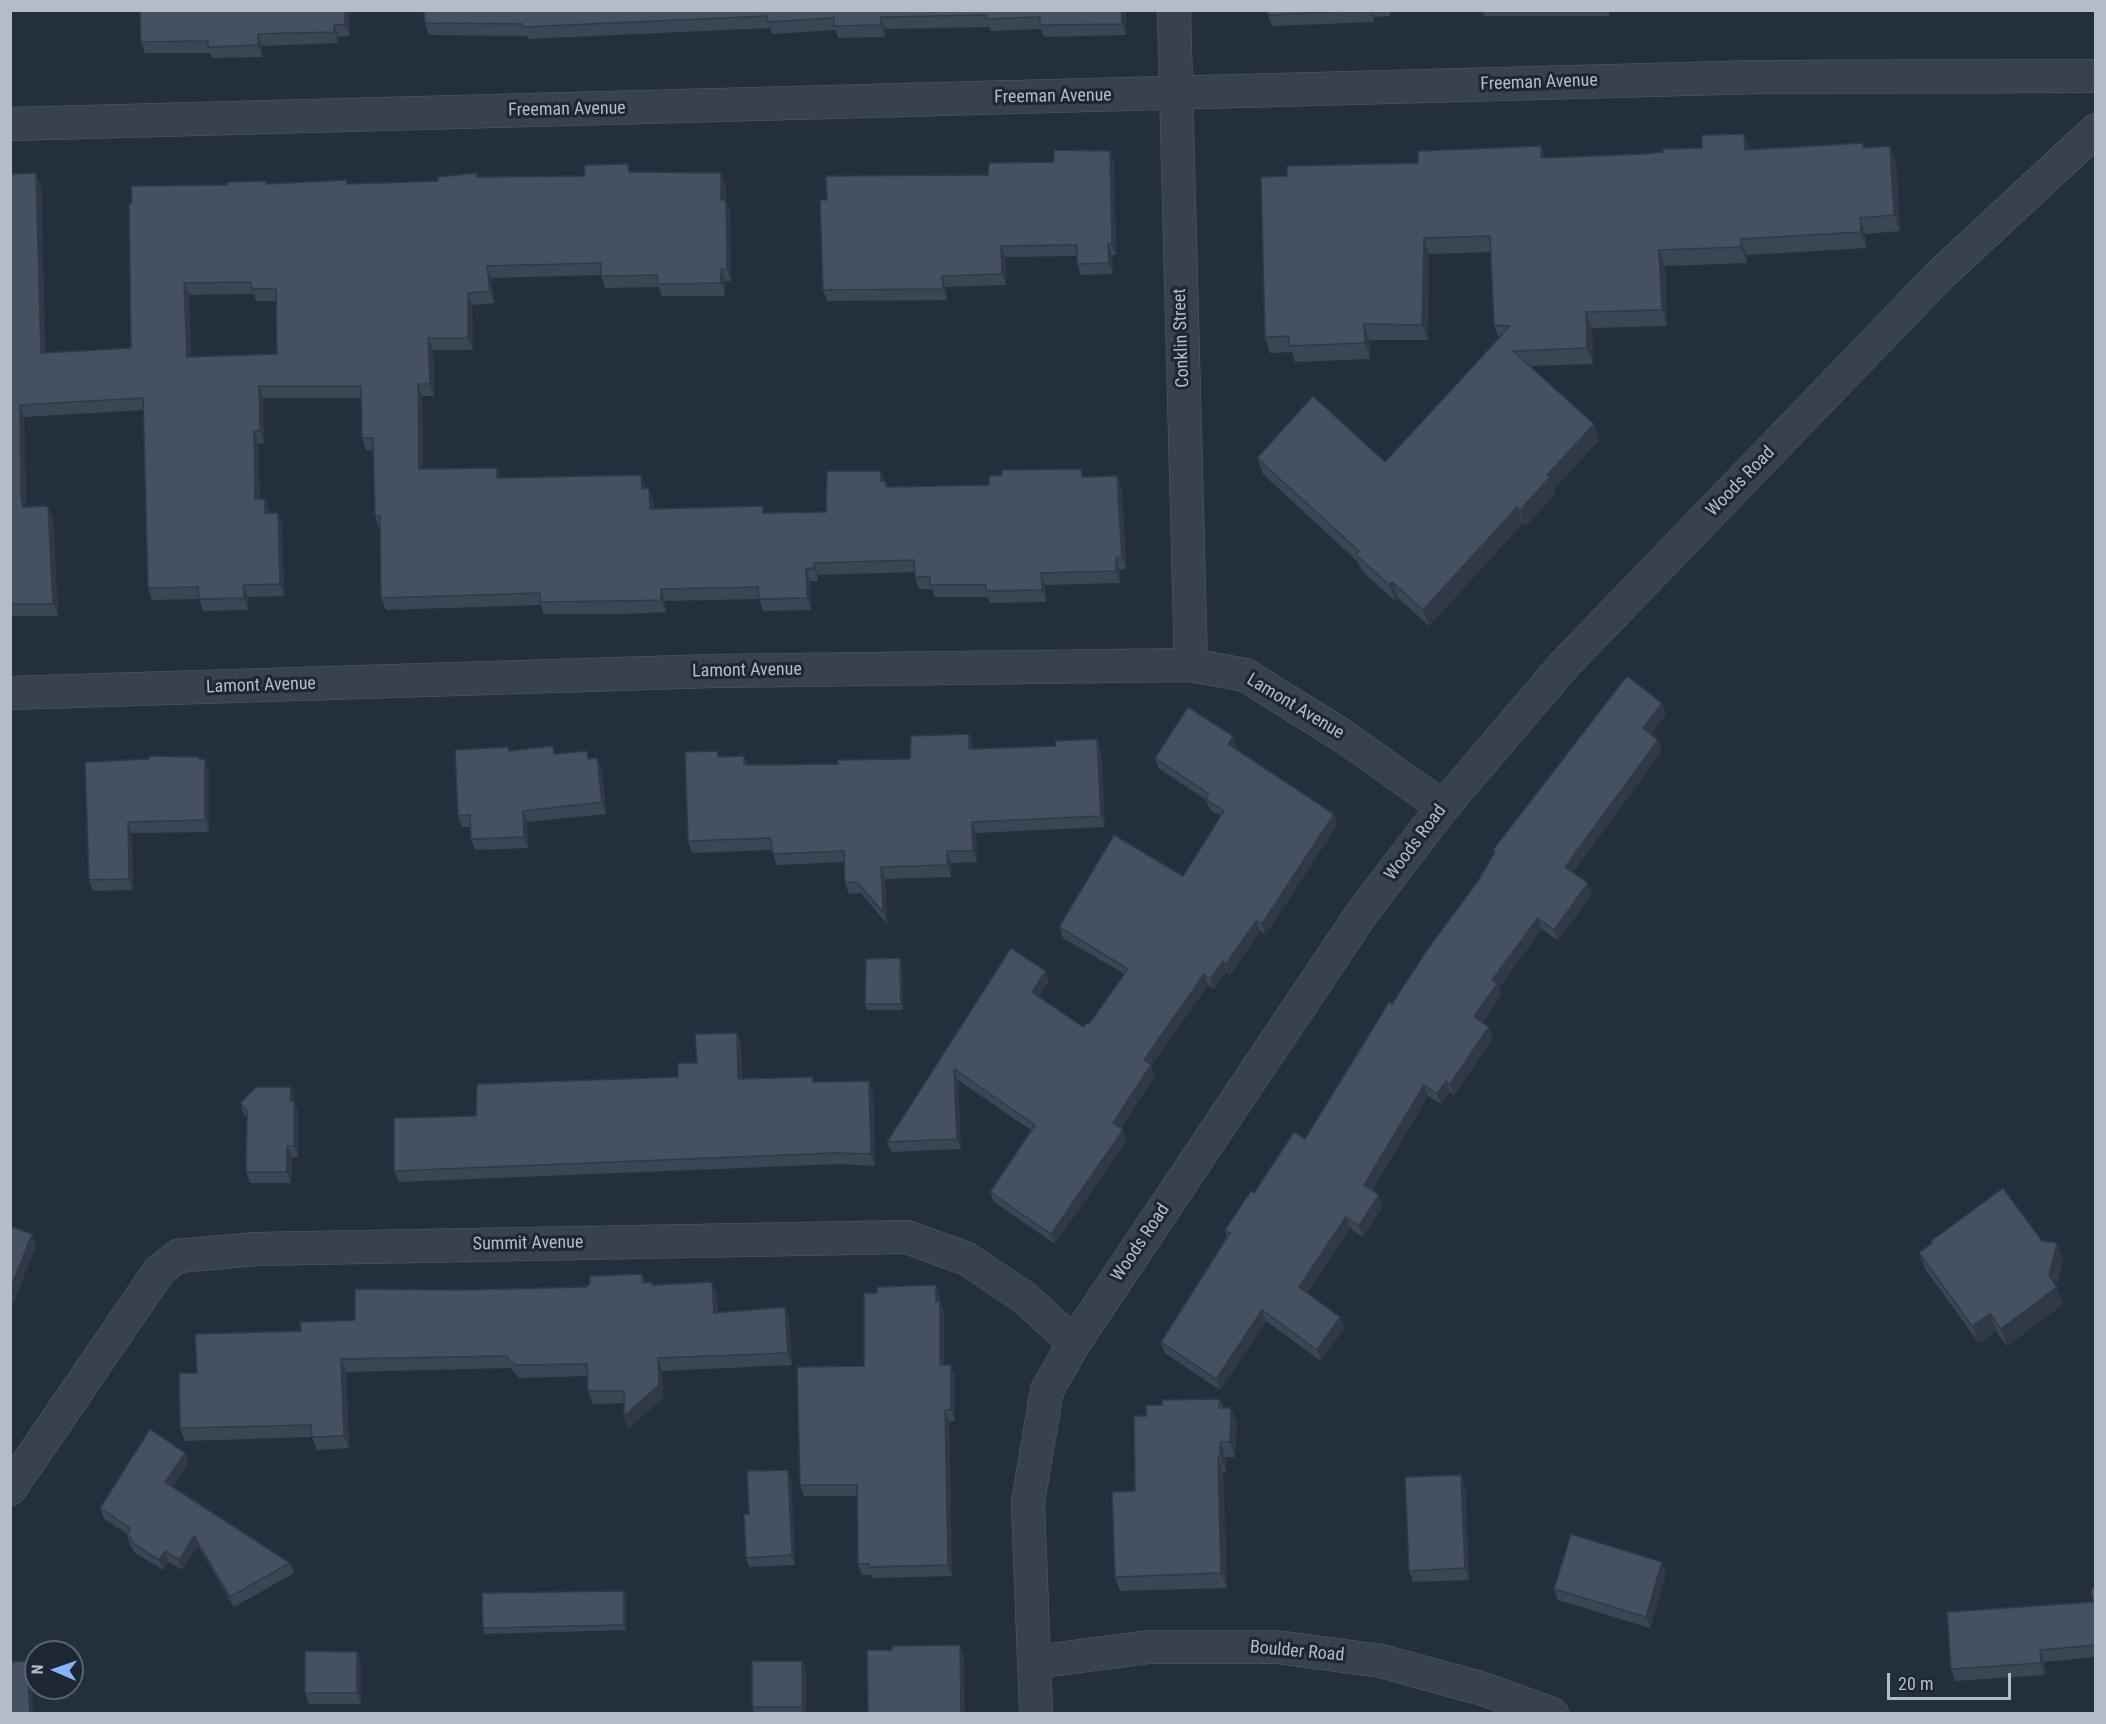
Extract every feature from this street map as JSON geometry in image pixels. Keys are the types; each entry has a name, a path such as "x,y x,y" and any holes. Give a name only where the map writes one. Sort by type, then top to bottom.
{"street":[{"name":"Conklin Street","path":"1174,10 1191,665"},
{"name":"Freeman Avenue","path":"10,124 1761,77 2096,76"},
{"name":"Woods Road","path":"1036,1713 1028,1503 1047,1390 1074,1343 1362,913 1443,807 1571,657 1939,276 2096,130"},
{"name":"Lamont Avenue","path":"10,693 714,671 1191,665 1245,675 1343,736 1443,807"},
{"name":"Summit Avenue","path":"10,1489 159,1271 178,1256 256,1249 907,1237 967,1259 1025,1298 1074,1343"},
{"name":"Boulder Road","path":"1035,1662 1149,1647 1277,1647 1381,1661 1483,1689 1552,1713"}],"building":[{"path":"140,10 345,10 345,25 334,25 334,32 258,34 258,45 208,47 208,41 141,42"},
{"path":"424,10 1122,10 1122,24 1040,25 1040,17 986,19 986,15 881,17 881,25 834,26 834,18 768,22 767,16 523,27 523,24 425,23"},
{"path":"1268,10 1370,10 1268,15"},
{"path":"1744,134 1745,150 1863,143 1863,148 1890,146 1894,215 1860,218 1861,232 1741,239 1741,247 1659,250 1662,310 1586,312 1587,348 1513,351 1594,424 1547,475 1550,477 1520,510 1517,507 1423,610 1392,582 1389,585 1356,555 1359,551 1257,458 1313,396 1385,462 1510,326 1494,325 1490,236 1424,238 1422,325 1364,324 1365,343 1289,346 1289,336 1265,337 1261,177 1287,176 1287,166 1418,163 1418,151 1541,146 1541,158 1643,154 1663,152 1663,149 1702,148 1702,135"},
{"path":"1054,150 1110,151 1112,244 1108,244 1109,263 1077,264 1077,245 1001,246 1002,274 942,276 943,289 823,290 820,200 827,200 826,176 988,175 989,163 1054,162"},
{"path":"628,164 629,172 721,173 721,200 726,200 727,269 721,269 721,283 658,284 657,275 601,276 601,263 487,266 490,291 468,293 468,338 428,338 430,384 418,384 419,469 497,468 497,478 641,475 642,489 649,488 650,509 763,506 763,513 826,512 827,471 881,471 881,481 886,482 886,487 989,485 989,476 1002,475 1002,470 1081,469 1082,477 1117,476 1122,557 1116,558 1116,571 1041,573 1042,590 986,591 986,585 930,585 930,577 915,577 914,560 814,563 814,568 806,569 807,598 759,599 758,587 661,589 661,600 540,602 540,593 381,598 380,516 375,516 373,438 362,438 361,386 259,386 260,431 254,431 255,499 265,499 265,513 278,513 280,584 243,585 244,598 199,599 198,587 148,588 143,398 20,405 21,497 23,507 48,506 53,604 10,604 10,174 36,173 41,353 131,348 129,203 132,203 131,186 227,185 227,182 266,181 266,184 347,180 347,184 438,181 438,177 477,173 477,177 585,176 584,165","holes":["251,282 252,289 276,289 277,354 187,357 184,283"]},
{"path":"1627,676 1662,703 1643,728 1658,740 1565,867 1588,883 1554,930 1538,918 1492,980 1497,984 1474,1017 1489,1027 1450,1084 1446,1081 1437,1094 1424,1085 1364,1185 1379,1195 1359,1226 1346,1217 1299,1287 1340,1317 1317,1350 1262,1310 1216,1379 1161,1342 1230,1233 1225,1230 1251,1191 1254,1193 1294,1132 1305,1139 1389,1002 1392,1004 1427,950 1478,881 1495,852 1493,850"},
{"path":"1188,707 1233,736 1228,744 1334,814 1262,924 1256,921 1226,964 1223,961 1210,979 1204,974 1144,1060 1151,1065 1113,1123 1123,1130 1051,1234 990,1192 1035,1125 954,1069 957,1139 887,1142 1011,948 1046,971 1032,992 1083,1027 1086,1023 1089,1024 1128,969 1059,927 1114,835 1183,876 1224,811 1206,799 1209,794 1155,758"},
{"path":"969,734 969,749 1056,746 1055,741 1097,739 1101,816 972,822 973,851 947,851 947,865 881,867 883,912 857,882 845,883 844,851 773,854 770,838 688,841 685,752 717,751 718,757 744,756 744,765 838,764 838,760 910,759 911,736"},
{"path":"553,746 554,754 587,751 588,759 597,758 602,802 523,811 524,837 471,839 470,815 458,816 455,750 508,747 509,751"},
{"path":"149,756 205,759 205,820 128,822 129,879 89,880 85,762 149,759"},
{"path":"900,958 901,1004 865,1004 866,959"},
{"path":"737,1033 738,1079 813,1077 813,1082 869,1081 871,1154 834,1153 394,1171 394,1118 476,1116 477,1084 678,1077 678,1063 697,1063 695,1034"},
{"path":"256,1087 291,1087 290,1101 294,1101 294,1146 287,1146 287,1172 246,1172 247,1111 240,1103"},
{"path":"2003,1188 2042,1241 2057,1243 2049,1276 2057,1287 2001,1329 1990,1314 1972,1326 1919,1253 1932,1243 1931,1241"},
{"path":"10,1226 32,1234 10,1290"},
{"path":"642,1274 642,1283 652,1282 652,1285 712,1282 714,1313 785,1307 788,1353 658,1358 659,1385 624,1416 624,1391 588,1391 587,1364 515,1365 506,1356 341,1359 344,1436 312,1437 311,1425 180,1428 179,1373 197,1373 195,1334 301,1331 300,1322 355,1320 355,1289 462,1290 586,1287 590,1284 590,1276"},
{"path":"936,1285 936,1302 940,1301 940,1365 951,1365 951,1410 945,1410 948,1565 869,1567 869,1564 858,1564 857,1485 800,1485 797,1367 864,1366 864,1293 877,1293 877,1287"},
{"path":"1220,1399 1219,1408 1231,1408 1230,1442 1220,1442 1220,1457 1218,1457 1221,1573 1115,1577 1112,1492 1135,1491 1134,1416 1147,1416 1146,1405 1162,1405 1162,1400"},
{"path":"150,1429 185,1453 165,1482 290,1563 230,1597 194,1536 179,1560 165,1551 159,1560 131,1542 132,1539 127,1535 130,1528 100,1508"},
{"path":"788,1470 792,1555 746,1558 744,1514 749,1514 747,1471"},
{"path":"1461,1475 1465,1568 1409,1571 1405,1477"},
{"path":"1571,1534 1662,1562 1646,1617 1554,1589"},
{"path":"2096,1588 2096,1645 2040,1650 2041,1663 1951,1669 1947,1612 2093,1602 2091,1589"},
{"path":"624,1591 624,1625 483,1628 482,1593"},
{"path":"960,1645 961,1713 868,1713 867,1650 892,1650 892,1646"},
{"path":"305,1651 357,1652 357,1693 305,1693"},
{"path":"24,1661 24,1700 29,1700 30,1713 10,1713 10,1662"},
{"path":"752,1661 802,1661 802,1707 752,1707"}]}
